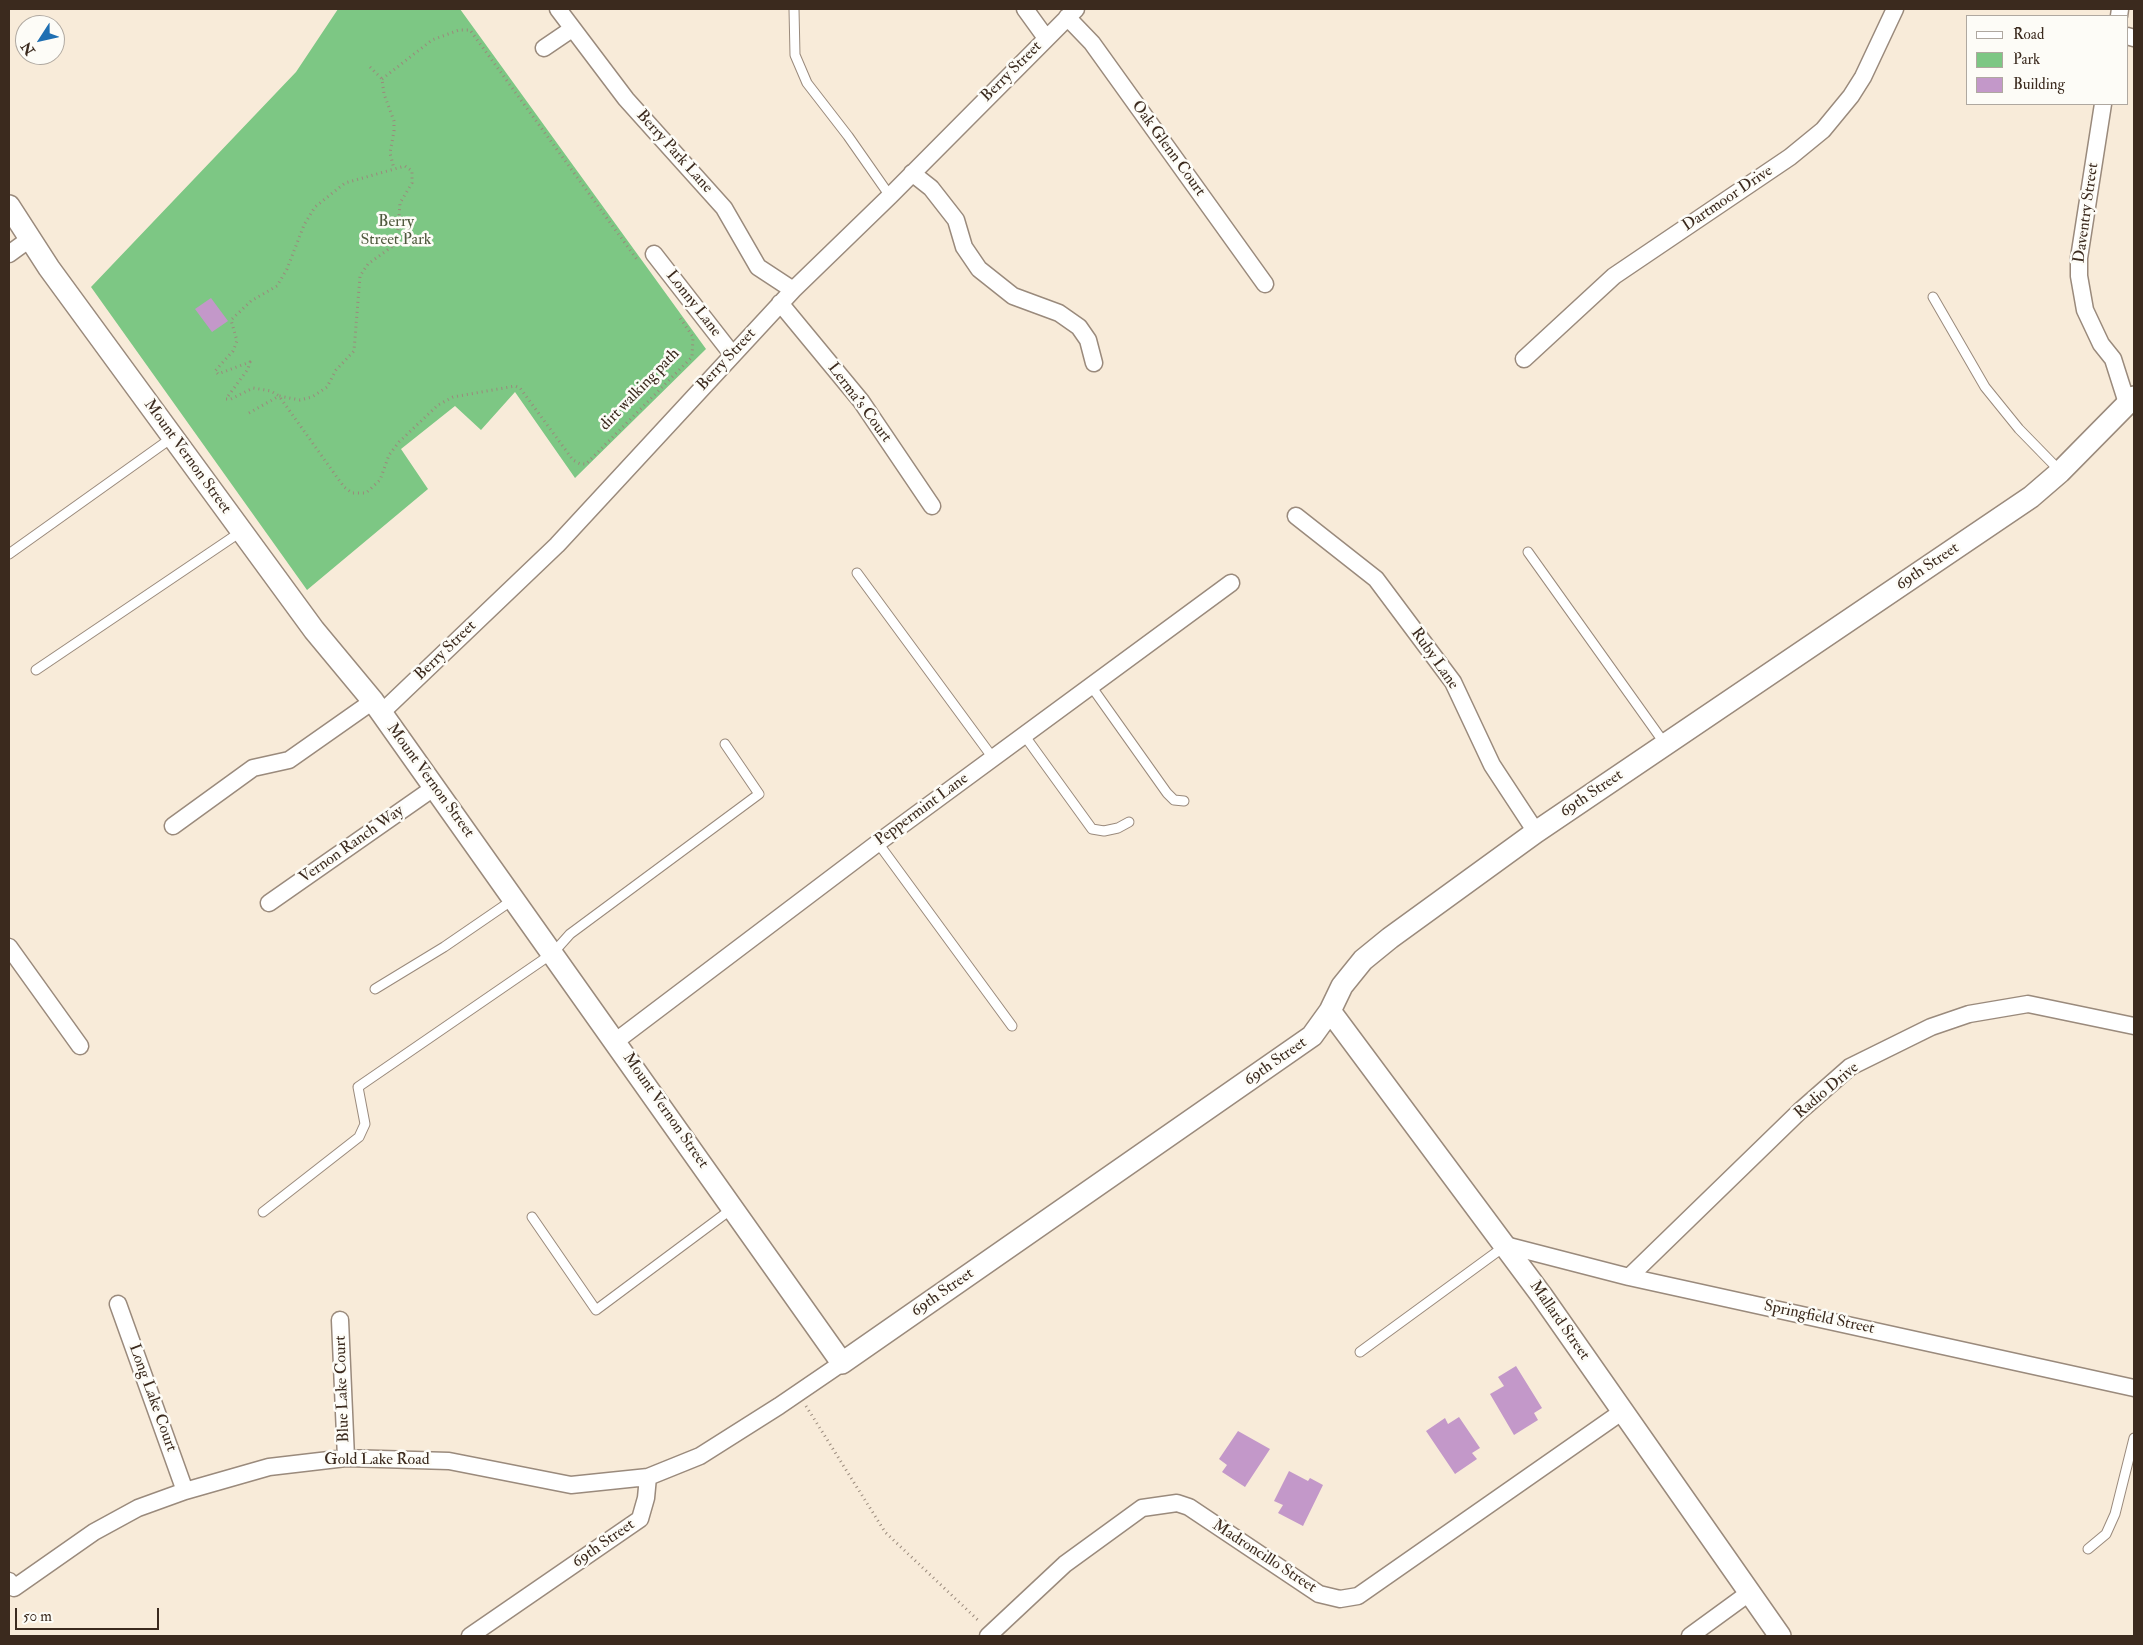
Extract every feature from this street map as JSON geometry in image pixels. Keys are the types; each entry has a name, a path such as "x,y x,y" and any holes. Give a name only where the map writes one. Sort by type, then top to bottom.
{"street":[{"name":"Berry Park Lane","path":"558,9 626,99 724,208 758,266 793,290"},
{"path":"1025,9 1046,38"},
{"name":"Dartmoor Drive","path":"1524,359 1614,276 1790,157 1823,130 1851,96 1863,77 1895,9"},
{"name":"Berry Street","path":"173,826 253,768 289,760 377,707 557,545 780,303 890,196 1046,38 1068,12"},
{"name":"Oak Glenn Court","path":"1068,12 1092,42 1266,284"},
{"path":"544,48 572,29"},
{"name":"Daventry Street","path":"2103,105 2080,250 2079,276 2085,310 2092,328 2112,359 2132,406"},
{"path":"912,172 931,188 956,220 964,247 979,269 1013,296 1059,313 1079,327 1088,340 1094,363"},
{"name":"Mount Vernon Street","path":"9,206 49,268 173,438 314,630 377,707 435,787 842,1362"},
{"path":"9,254 31,238"},
{"name":"Lonny Lane","path":"654,254 732,354"},
{"name":"Lerma's Court","path":"780,303 861,401 932,506"},
{"name":"69th Street","path":"470,1636 640,1519 646,1498 648,1477 700,1456 798,1393 1312,1036 1330,1011 1342,986 1363,960 1536,832 2031,497 2132,406"},
{"name":"Ruby Lane","path":"1296,516 1376,579 1453,682 1492,765 1536,832"},
{"name":"Peppermint Lane","path":"616,1041 878,843 1231,583"},
{"name":"Vernon Ranch Way","path":"269,903 435,787"},
{"path":"9,947 80,1046"},
{"name":"Radio Drive","path":"1629,1277 1800,1111 1850,1067 1931,1026 1969,1014 2028,1004 2134,1026"},
{"name":"Mallard Street","path":"1330,1011 1505,1245 1780,1636"},
{"name":"Springfield Street","path":"1505,1245 1629,1277 2134,1388"},
{"name":"Long Lake Court","path":"118,1304 185,1491"},
{"name":"Blue Lake Court","path":"340,1320 346,1458"},
{"name":"Madroncillo Street","path":"992,1635 1065,1564 1142,1508 1177,1503 1189,1507 1319,1594 1340,1599 1358,1596 1623,1411"},
{"name":"Gold Lake Road","path":"11,1585 94,1532 138,1508 185,1491 269,1467 346,1458 449,1461 572,1486 648,1477"},
{"path":"1690,1636 1749,1593"}],"lane":[{"path":"794,9 795,55 807,84 848,136 890,196"},
{"path":"1933,297 1986,387 2018,429 2060,472"},
{"path":"9,554 173,438"},
{"path":"36,670 242,531"},
{"path":"1528,552 1665,744"},
{"path":"857,573 993,758"},
{"path":"1091,686 1167,793 1174,800 1184,801"},
{"path":"1024,735 1092,829 1104,831 1118,828 1128,822"},
{"path":"263,1212 359,1137 366,1124 358,1087 553,953 570,934 759,794 725,744"},
{"path":"878,843 1012,1026"},
{"path":"375,989 444,947 514,898"},
{"path":"532,1216 596,1310 733,1208"},
{"path":"1360,1352 1505,1245"},
{"path":"2088,1548 2106,1534 2115,1514 2134,1438"}],"path":[{"path":"382,79 432,40 459,30 470,30 640,264"},
{"path":"370,67 382,79 384,94 394,121 390,153 394,169"},
{"path":"405,166 412,171 412,183 400,204 396,244 368,264 360,276 354,351 336,370 327,387 312,397 300,400 279,396 271,391 253,388 231,399 226,399 248,368 250,362 218,374 215,371 233,351 237,341 231,320 251,301 277,286 304,224 315,207 345,183 405,166"},
{"name":"dirt walking path","path":"279,396 344,486 352,494 366,494 380,480 389,455 399,442 438,405 453,397 515,386 520,388 573,460 580,464 586,464 692,357 693,337 675,313"},
{"path":"249,413 279,396"},
{"path":"798,1393 885,1532 992,1635"}],"green space":[{"name":"Berry Street Park","path":"338,9 460,9 706,349 575,478 515,392 481,430 455,406 401,449 428,489 307,590 91,287 296,72"}],"building":[{"path":"211,298 228,321 212,332 195,309"},
{"path":"1516,1366 1542,1408 1534,1413 1538,1420 1514,1435 1490,1394 1504,1386 1498,1377"},
{"path":"1459,1417 1480,1448 1472,1453 1477,1459 1455,1474 1426,1431 1445,1418 1448,1424"},
{"path":"1238,1431 1270,1449 1245,1487 1222,1472 1227,1465 1219,1459"},
{"path":"1289,1471 1308,1481 1310,1478 1323,1485 1303,1526 1278,1513 1283,1505 1274,1501"}]}
